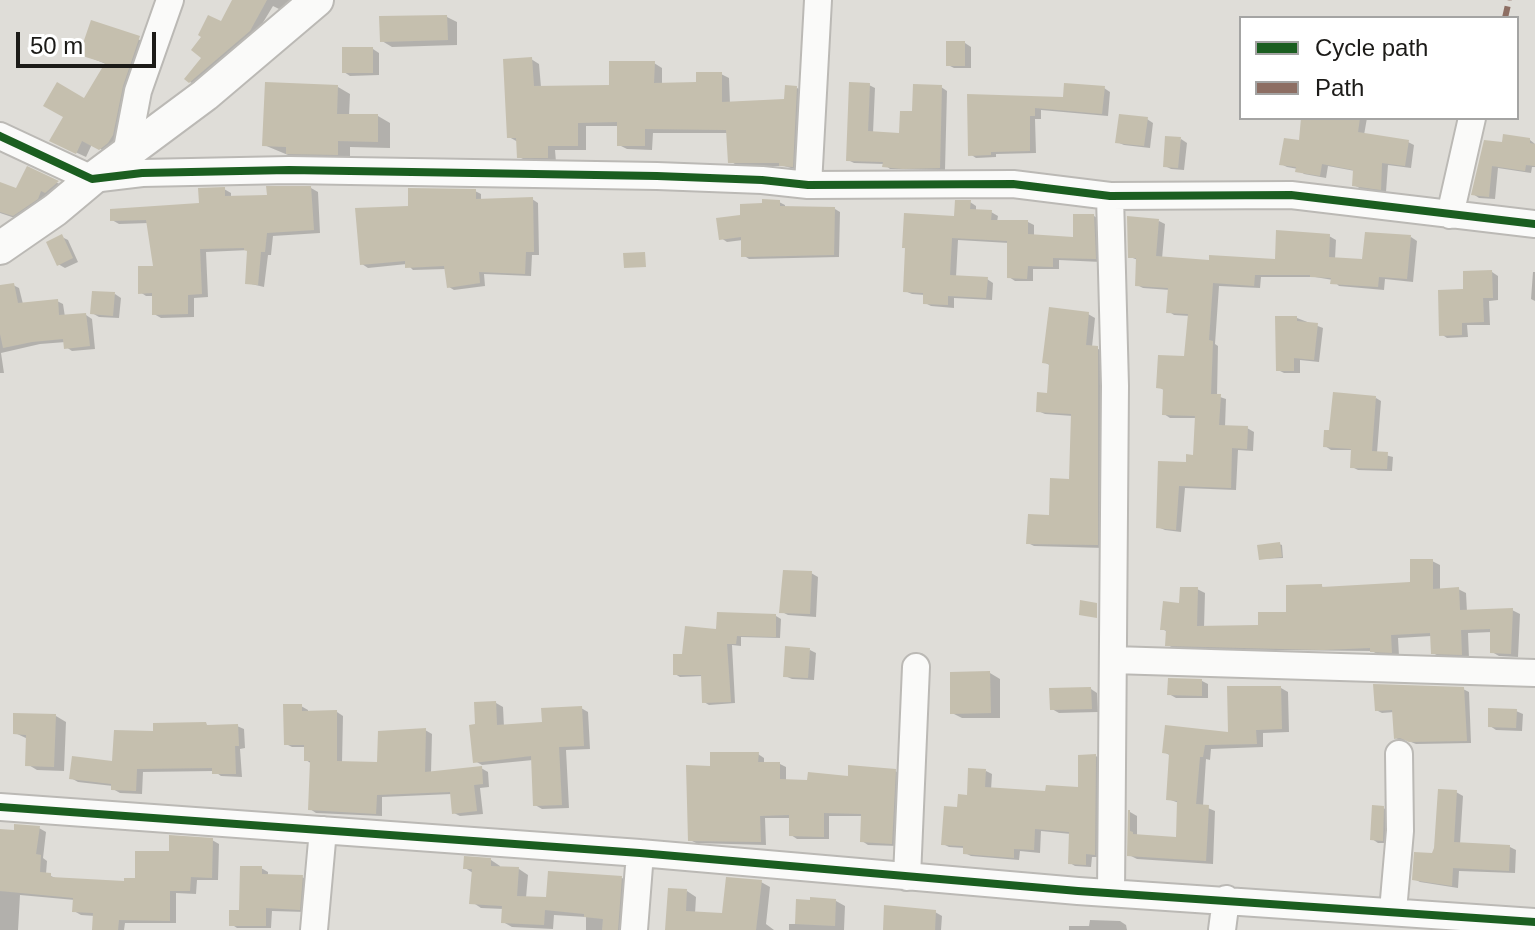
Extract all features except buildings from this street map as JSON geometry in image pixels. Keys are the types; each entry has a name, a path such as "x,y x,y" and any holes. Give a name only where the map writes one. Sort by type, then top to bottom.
{"main road":[{"path":"0,248 55,210 205,95 317,0"}],"street":[{"path":"126,154 138,91 170,0"},
{"path":"808,185 818,0"},
{"path":"1450,215 1472,120"},
{"path":"0,136 92,179 142,173 303,170 657,176 808,185 1013,184 1110,196 1291,195 1535,224"},
{"path":"1110,196 1115,386 1111,893"},
{"path":"1113,660 1535,673"},
{"path":"907,877 916,667"},
{"path":"1393,911 1400,831 1399,754"},
{"path":"0,807 640,853 1111,893 1535,922"},
{"path":"314,930 323,830"},
{"path":"634,930 640,853"},
{"path":"1222,930 1226,899"}],"marked path":[{"path":"1505,16 1509,0"}],"cycle path":[{"path":"0,136 92,179 142,173 289,170 657,176 808,185 1013,184 1110,196 1291,195 1535,224"},
{"path":"0,807 640,853 1078,891 1535,922"}]}
